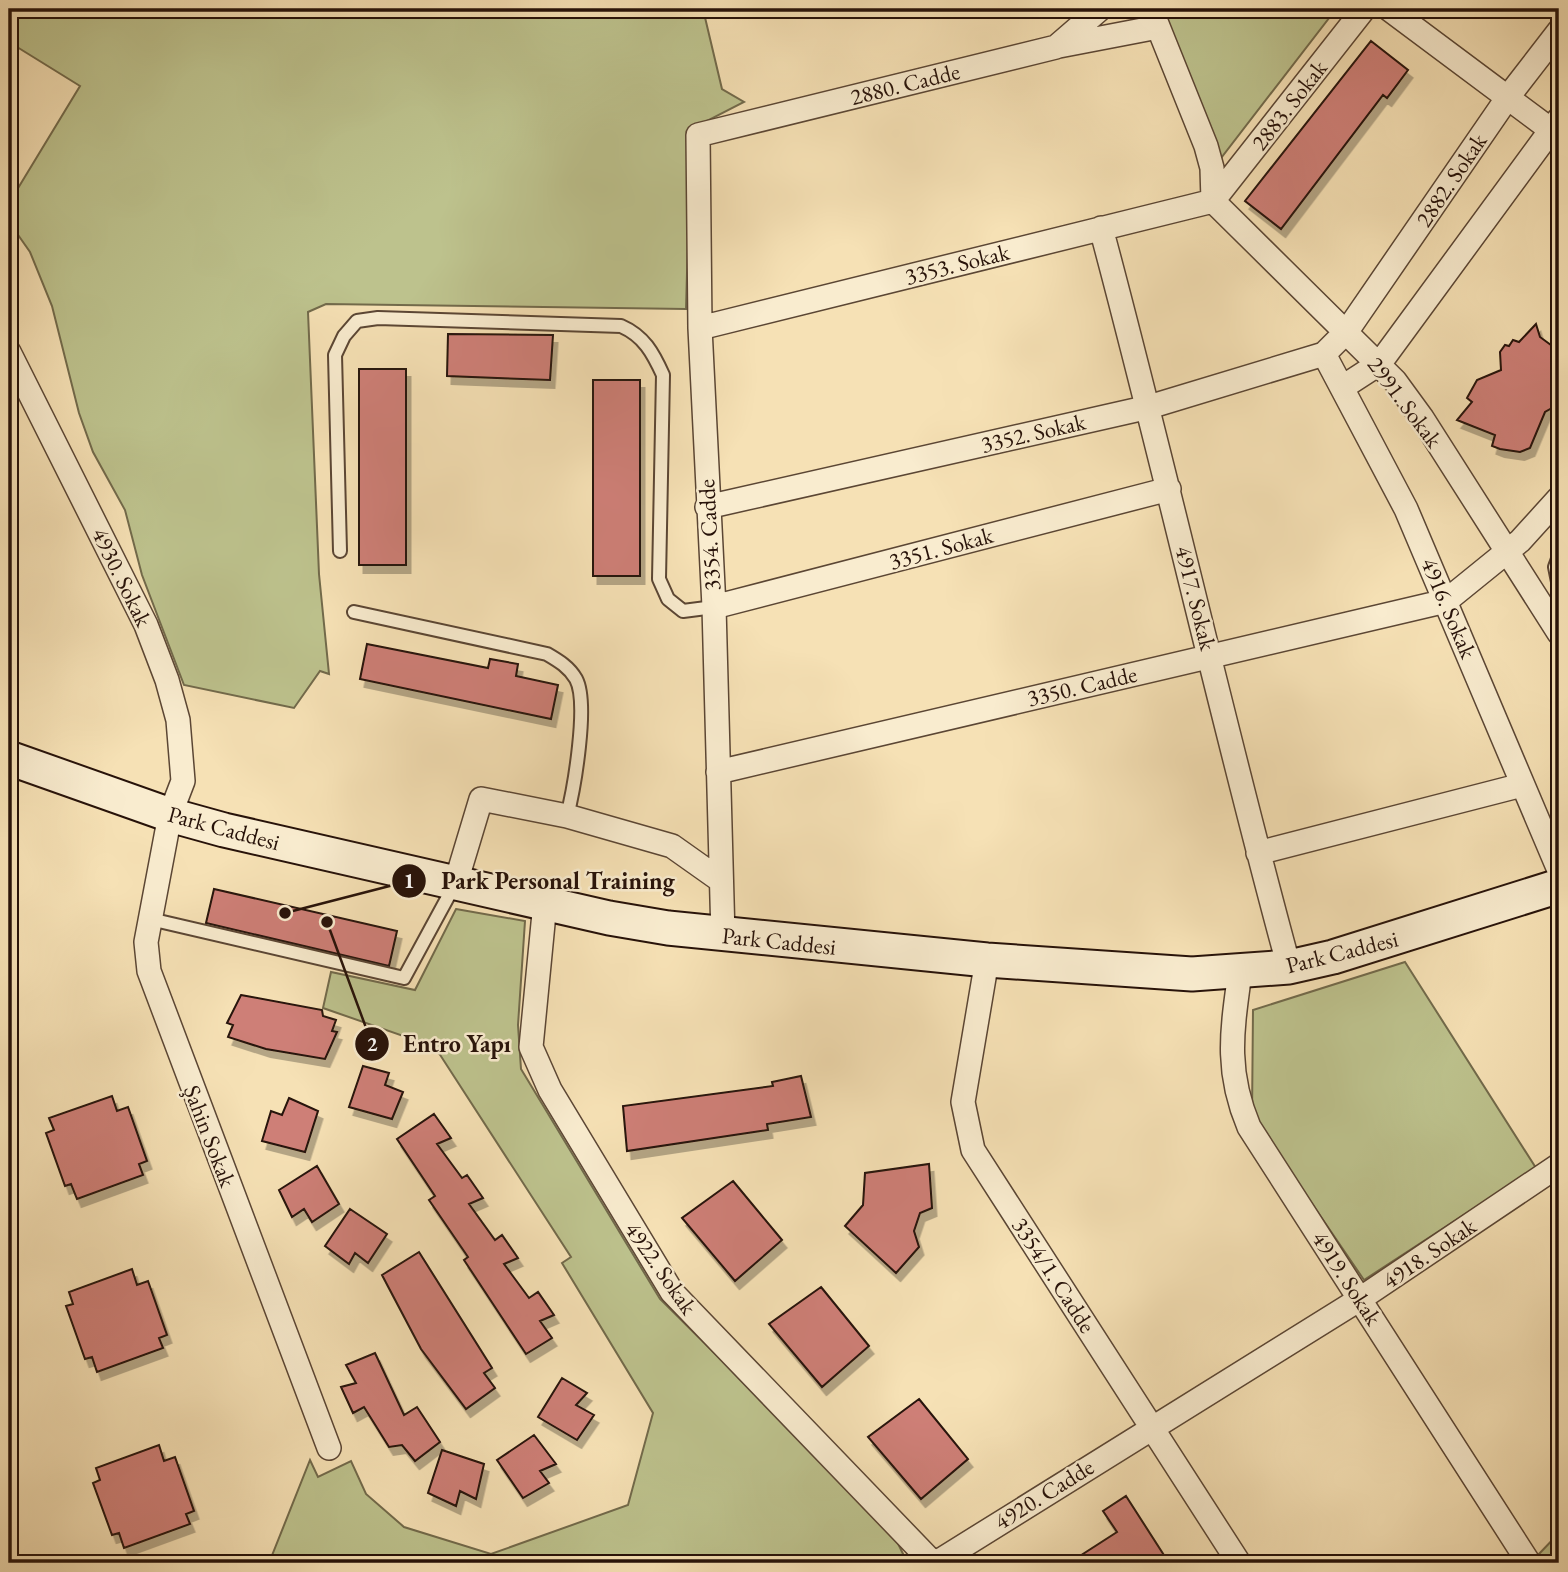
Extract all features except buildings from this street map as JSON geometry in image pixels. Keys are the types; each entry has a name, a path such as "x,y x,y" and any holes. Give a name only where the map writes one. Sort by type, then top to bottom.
{"street":[{"name":"2880. Cadde","path":"698,135 1056,47 1100,9"},
{"name":"2883. Sokak","path":"1213,201 1364,9"},
{"path":"1343,387 1380,363 1557,128 1508,97 1389,9"},
{"path":"1056,47 1155,18 1206,146 1212,168 1213,201"},
{"name":"2882. Sokak","path":"1347,331 1508,97 1559,31"},
{"name":"3354. Cadde","path":"698,135 700,328 714,607 723,936"},
{"name":"3353. Sokak","path":"700,328 1213,201"},
{"name":"2991. Sokak","path":"1213,201 1380,363 1422,418 1559,633"},
{"name":"4917. Sokak","path":"1101,228 1149,407 1258,853 1289,967"},
{"name":"3352. Sokak","path":"707,507 1149,407 1324,354 1347,331"},
{"name":"4930. Sokak","path":"9,352 138,608 167,680 178,720 183,768 179,798 170,815"},
{"name":"4916. Sokak","path":"1324,354 1406,509 1559,870"},
{"name":"3351. Sokak","path":"714,607 1169,489"},
{"path":"1446,601 1531,531 1559,498"},
{"name":"3350. Cadde","path":"718,772 1446,601"},
{"name":"Park Caddesi","path":"9,758 170,815 609,918 723,936 988,960 1192,974 1289,967 1372,946 1559,886"},
{"path":"1258,853 1522,785"},
{"path":"456,882 481,799 567,816 672,846 720,880"},
{"name":"Şahin Sokak","path":"170,815 146,951 153,983 329,1448"},
{"name":"4922. Sokak","path":"545,903 531,1047 556,1101 671,1292 934,1563"},
{"name":"3354/1. Cadde","path":"988,960 962,1102 969,1138 987,1173 1153,1426 1239,1563"},
{"name":"4919. Sokak","path":"1240,972 1230,1051 1238,1102 1249,1126 1530,1563"},
{"name":"4918. Sokak","path":"1153,1426 1360,1299 1559,1165"},
{"name":"4920. Cadde","path":"934,1563 1153,1426"}],"lane":[{"path":"340,551 335,355 344,336 358,321 378,318 621,326 634,332 651,350 663,375 659,579 668,599 683,611 714,607"},
{"path":"1559,556 1555,567 1559,587"},
{"path":"354,612 547,654 564,664 577,681 581,704 567,816"},
{"path":"150,919 404,978 456,882"}],"green space":[{"path":"9,9 703,9 722,89 744,102 691,129 686,309 326,304 308,312 319,574 329,674 320,671 294,708 184,685 142,575 125,510 93,452 79,413 52,306 30,252 9,222 9,203 80,86 9,42"},
{"path":"1156,9 1336,9 1218,162"},
{"path":"456,909 525,921 518,1025 521,1069 660,1299 890,1527 905,1558 897,1563 269,1563 310,1460 318,1477 351,1461 366,1494 404,1527 491,1554 628,1505 653,1413 562,1263 571,1257 435,1047 323,1008 331,972 415,990"},
{"path":"1405,962 1536,1168 1364,1280 1252,1116 1253,1010"},
{"path":"1559,1533 1559,1563 1543,1563 1538,1555"}],"place":[{"name":"Park Personal Training","path":"285,913"},
{"name":"Entro Yapı","path":"327,922"}]}
